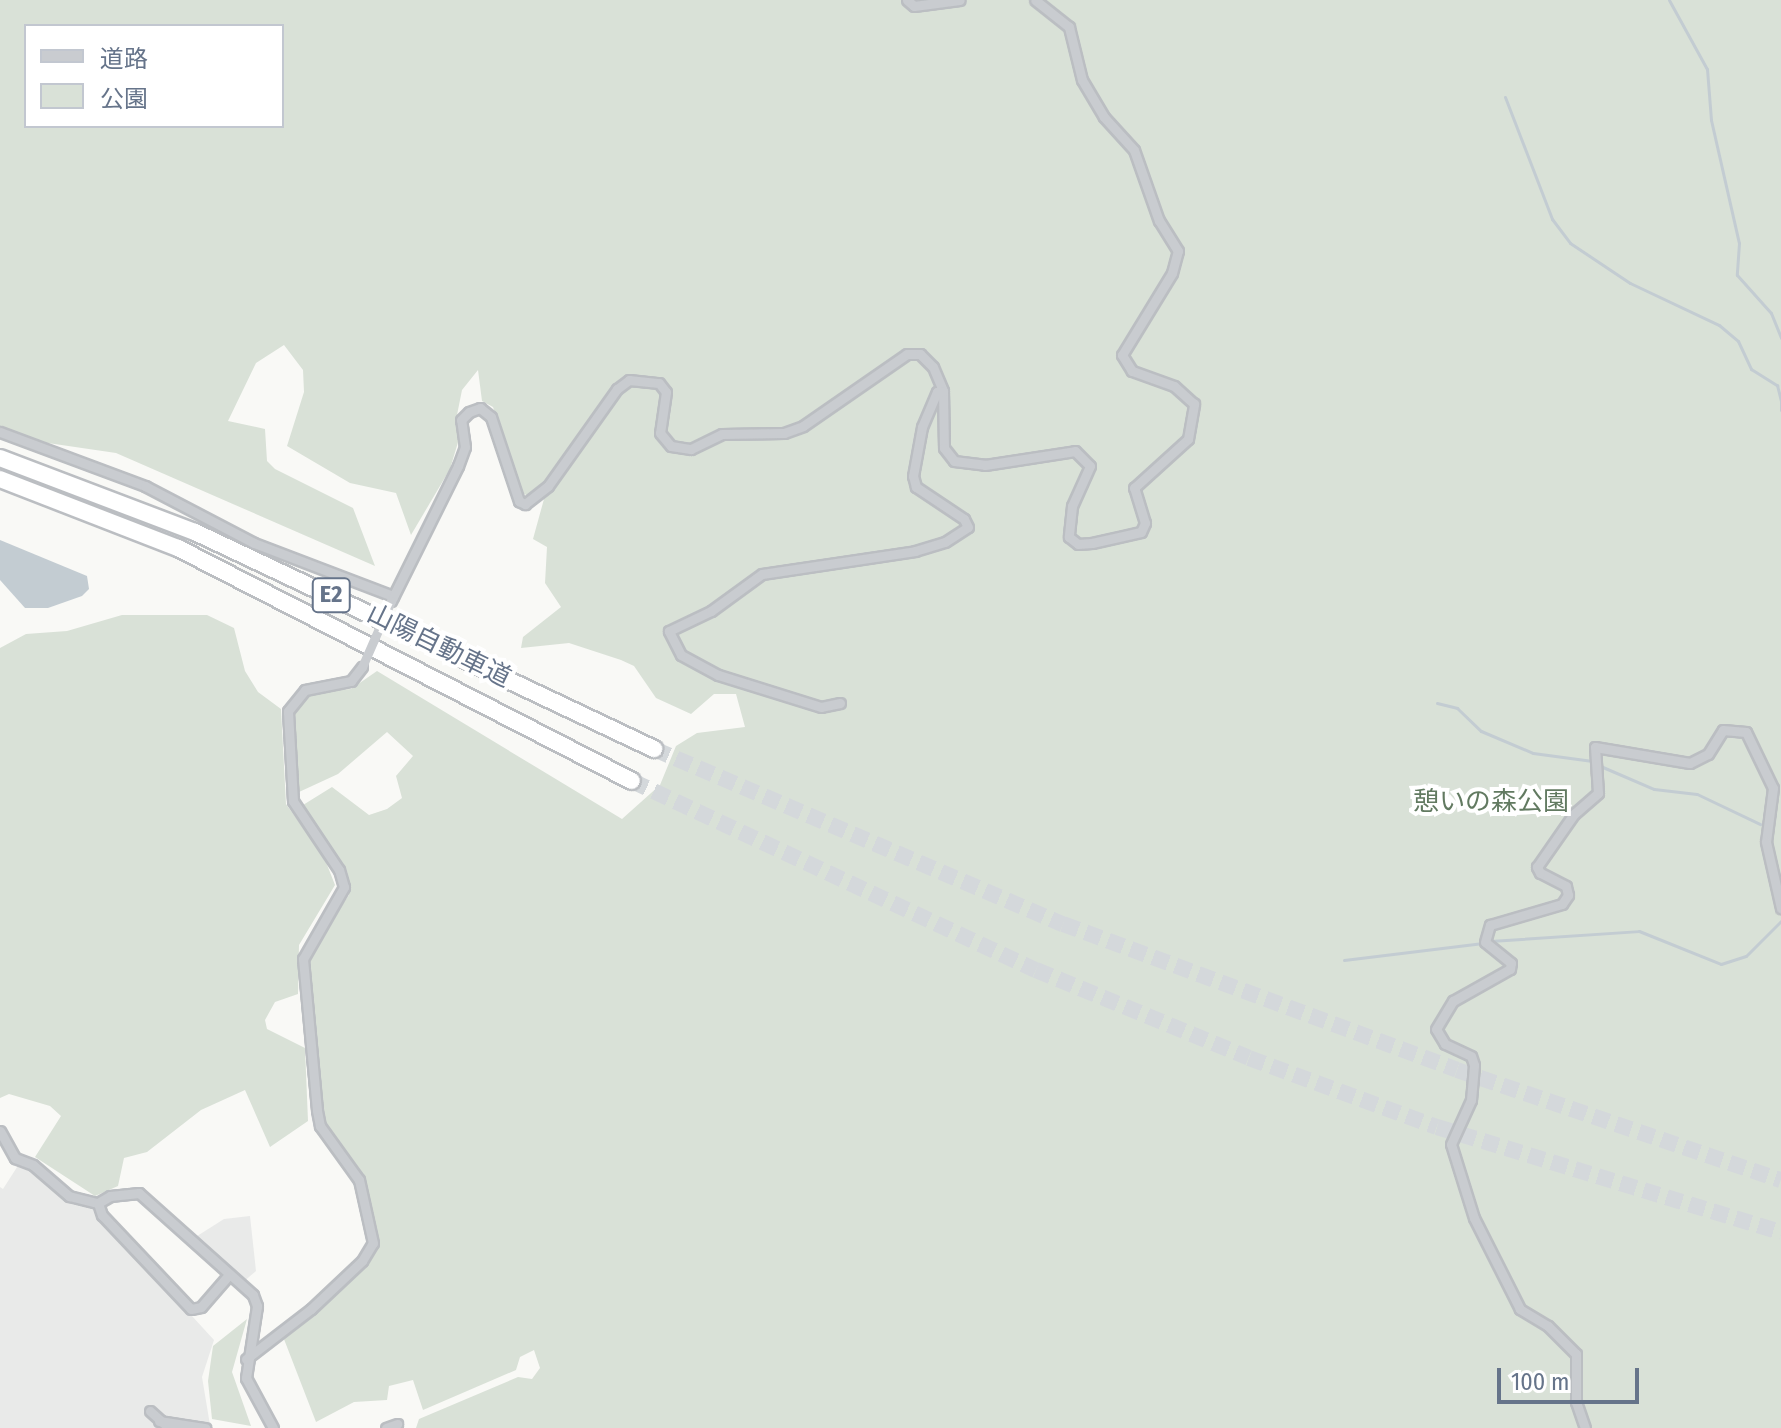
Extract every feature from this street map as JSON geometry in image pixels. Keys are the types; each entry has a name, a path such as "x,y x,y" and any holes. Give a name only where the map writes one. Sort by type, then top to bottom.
{"highway":[{"name":"山陽自動車道","path":"0,458 195,532 654,749"},
{"name":"山陽自動車道","path":"0,479 178,548 632,781"}],"street":[{"path":"907,0 914,6 960,0"},
{"path":"246,1359 311,1309 362,1261 373,1243 359,1180 320,1126 317,1110 303,959 344,887 339,870 293,801 288,711 305,690 351,681 362,667 458,466 465,447 461,420 480,408 496,429 519,501 525,504 548,486 617,389 629,380 659,383 666,392 660,433 671,446 691,449 722,434 784,433 803,426 907,354 929,358 943,391 944,448 954,461 971,466 1075,451 1084,455 1090,466 1068,527 1069,537 1078,544 1141,532 1143,512 1134,499 1139,479 1179,450 1193,428 1188,394 1132,371 1122,355 1172,273 1176,243 1159,221 1134,150 1104,117 1082,80 1069,27 1035,0"},
{"path":"840,703 821,707 718,675 681,655 669,631 711,611 762,574 915,551 945,542 968,527 964,519 916,487 913,476 922,427 937,392 943,391"},
{"path":"0,432 145,486 254,543 392,599"},
{"path":"1585,1428 1576,1402 1576,1354 1548,1326 1520,1309 1474,1218 1451,1144 1471,1100 1474,1065 1460,1049 1445,1044 1436,1029 1453,1001 1510,969 1511,963 1485,942 1490,925 1562,904 1568,895 1566,886 1540,873 1537,867 1574,814 1598,793 1595,747 1690,763 1708,754 1723,730 1746,732 1773,788 1766,842 1781,908"},
{"path":"0,1131 15,1158 33,1165 69,1196 98,1203 110,1196 139,1193 227,1277 253,1295 257,1306 246,1359 246,1378 269,1427"},
{"path":"98,1203 102,1215 191,1309 201,1307 227,1277"},
{"path":"150,1411 169,1428"},
{"path":"159,1421 205,1428"},
{"path":"386,1428 397,1424"}],"shaded area":[{"path":"0,540 87,576 89,589 82,596 48,608 25,608 0,580"},
{"path":"19,1164 72,1204 92,1207 214,1340 202,1377 210,1425 183,1418 173,1428 0,1428 0,1187 3,1189"},
{"path":"250,1216 256,1271 242,1283 194,1238 224,1219"}],"green space":[{"name":"憩いの森公園","path":"0,0 1781,0 1781,1428 416,1428 419,1419 518,1377 532,1379 540,1368 534,1350 520,1357 516,1370 423,1410 413,1380 389,1386 387,1400 354,1402 316,1422 282,1334 380,1243 367,1186 323,1121 308,965 311,950 349,895 347,871 303,805 332,787 369,815 387,809 402,798 396,776 413,756 387,732 338,774 299,792 295,714 299,702 317,692 351,689 377,671 622,819 660,785 676,746 697,733 745,727 736,694 714,694 691,714 656,698 634,666 621,660 569,643 521,648 523,637 561,607 545,583 547,547 533,539 544,499 523,494 493,407 482,401 478,370 462,390 456,420 459,439 450,469 411,535 396,493 350,483 287,446 304,392 303,370 284,345 256,363 228,421 265,429 267,461 275,469 353,508 375,566 116,453 41,442 0,427"},
{"path":"122,615 207,615 234,628 245,671 258,692 281,709 286,804 324,857 335,885 299,945 298,994 275,1002 265,1020 267,1029 305,1048 308,1121 270,1147 245,1090 201,1110 147,1152 124,1158 118,1186 95,1196 35,1157 61,1116 50,1106 9,1094 0,1098 0,648 26,634 67,631"},
{"path":"247,1319 232,1372 251,1426 212,1419 208,1381 213,1346"}],"waterway":[{"path":"1669,0 1707,69 1711,120 1739,243 1737,275 1771,313 1781,338"},
{"path":"1505,97 1552,219 1570,243 1630,283 1719,325 1738,341 1751,369 1777,385 1781,401"},
{"path":"1781,401 1781,410"},
{"path":"1437,703 1457,708 1481,731 1533,753 1592,761"},
{"path":"1598,765 1654,789 1697,794 1760,824"},
{"path":"1490,941 1639,931 1721,964 1746,956 1781,921"},
{"path":"1344,960 1483,943"}],"tunnel":[{"path":"654,749 1063,924 1457,1070 1781,1180"},
{"path":"632,781 1036,970 1249,1058 1437,1127 1781,1232"}]}
